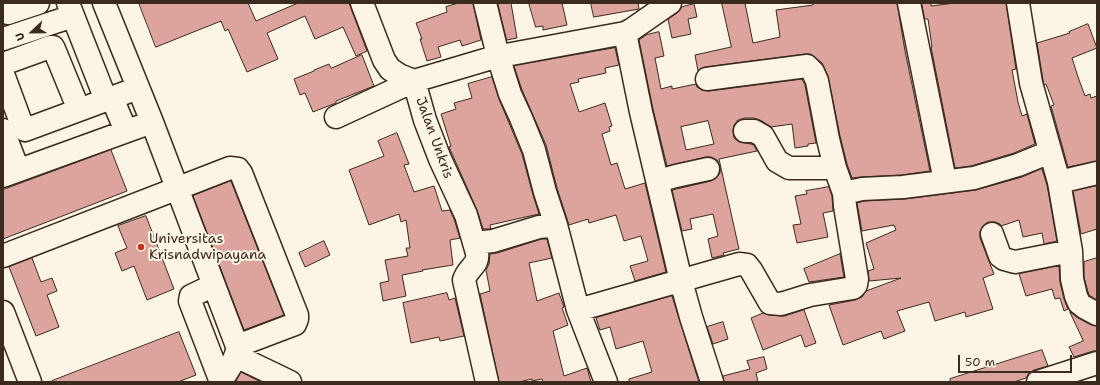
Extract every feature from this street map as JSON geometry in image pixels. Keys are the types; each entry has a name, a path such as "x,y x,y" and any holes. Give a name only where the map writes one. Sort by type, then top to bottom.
{"street":[{"path":"8,13 38,3"},
{"path":"104,3 152,122 214,285 236,351 290,382"},
{"path":"362,3 384,60 390,69 399,75 414,81"},
{"path":"485,3 498,56 510,94 534,150 545,192 556,225 578,310 606,382"},
{"name":"Jalan Unkris","path":"487,382 464,280 478,259 466,215 440,159 425,120 414,81 498,56 625,33 670,3"},
{"path":"909,3 945,181"},
{"path":"1018,3 1031,83 1059,182 1071,251 1072,279 1076,296 1079,303 1097,314"},
{"path":"3,39 70,9 109,99 126,132"},
{"path":"625,33 641,112 681,281 712,382"},
{"path":"3,64 53,47 79,110"},
{"path":"578,310 739,264 747,265 751,270 770,303 781,304 810,295 853,288 856,285 857,279 844,193 835,168 817,81 813,72 807,66 706,79"},
{"path":"3,74 25,130 138,88"},
{"path":"336,116 414,81"},
{"path":"3,130 10,173 152,122"},
{"path":"745,131 754,131 763,136 777,161 789,168 835,168"},
{"path":"844,193 862,189 903,187 974,178 1018,165 1050,152"},
{"path":"3,256 230,168 238,169 241,173 297,315 297,319 295,324 236,351 221,382"},
{"path":"658,181 708,169"},
{"path":"1059,182 1097,173"},
{"path":"474,243 493,241 539,227 556,225"},
{"path":"992,234 1000,256 1004,259 1015,262 1071,251"},
{"path":"214,285 191,296 190,301 221,382"},
{"path":"3,312 30,382"},
{"path":"1038,382 1097,363"}],"building":[{"path":"139,3 248,3 256,21 298,3 349,3 367,51 356,56 343,27 315,39 305,16 267,33 278,59 247,72 228,29 225,31 221,21 156,47"},
{"path":"459,3 473,3 481,40 462,46 460,40 438,47 441,57 427,61 420,39 422,39 416,23 447,12 446,7"},
{"path":"498,3 511,3 517,38 507,40"},
{"path":"529,3 562,3 567,25 543,30 543,26 536,27"},
{"path":"591,3 638,3 639,9 594,17"},
{"path":"722,3 745,3 753,43 780,37 776,10 813,5 813,3 897,3 905,51 930,171 902,175 852,178 840,136 828,76 822,63 811,54 705,67 698,71 695,55 731,47"},
{"path":"922,3 931,3 931,6 955,3 1006,3 1016,69 1012,70 1018,102 1022,116 1027,114 1035,144 1014,153 971,166 955,168 931,47 928,19 925,19"},
{"path":"694,4 697,17 688,19 691,34 672,38 668,19 677,13 682,7"},
{"path":"1088,24 1097,48 1072,58 1085,96 1090,94 1091,98 1097,96 1097,161 1068,167 1051,106 1054,105 1046,84 1044,85 1037,43 1070,33 1069,32"},
{"path":"659,32 664,56 655,58 661,89 672,86 672,89 696,84 697,87 702,90 709,91 802,79 805,85 816,143 795,148 792,124 771,127 760,120 745,118 738,120 734,125 734,138 739,142 754,145 757,151 719,159 739,249 723,253 724,255 712,258 708,239 718,236 713,214 690,219 692,229 682,231 672,190 711,181 720,173 720,167 717,160 711,157 667,166 653,109 639,40 646,35","holes":["708,121 714,144 686,150 681,127"]},
{"path":"615,48 619,65 605,68 606,73 578,79 579,82 570,84 579,112 605,103 612,126 609,127 610,131 602,134 611,165 617,163 625,189 645,183 666,272 635,281 630,266 648,261 641,236 624,241 616,215 589,223 588,219 569,225 557,188 546,145 522,90 514,66"},
{"path":"362,55 374,86 313,112 305,93 300,95 294,79 329,64 331,68"},
{"path":"492,77 499,99 522,154 539,214 490,225 491,229 483,229 477,210 449,147 451,146 441,114 456,109 454,103 472,98 468,84"},
{"path":"397,133 409,164 404,165 414,192 434,186 442,211 450,210 460,238 450,240 453,265 402,275 406,296 383,301 380,283 389,281 385,260 408,256 406,248 410,248 406,220 401,222 399,214 369,225 349,170 384,156 378,141"},
{"path":"111,150 127,191 3,239 3,190"},
{"path":"1042,169 1047,185 1057,241 1044,244 1042,233 1023,237 1019,220 1001,226 995,222 988,222 980,231 980,238 994,274 983,278 993,309 966,317 965,312 935,321 929,302 897,311 905,331 884,339 881,331 843,345 829,305 855,300 862,297 866,291 901,278 869,281 868,271 874,269 866,243 896,230 894,225 862,231 857,203 864,201 905,199 976,190 1022,177"},
{"path":"231,181 284,315 244,330 193,196"},
{"path":"1097,186 1097,229 1081,234 1073,191"},
{"path":"829,187 832,196 833,211 823,213 828,237 797,243 793,225 801,224 795,196 807,194 806,191"},
{"path":"146,216 174,289 147,300 134,266 122,271 115,253 127,248 118,226"},
{"path":"542,239 547,239 552,258 529,263 537,301 559,293 568,325 553,331 564,376 587,368 591,382 543,382 542,379 532,381 532,379 519,382 499,382 480,294 490,291 486,270 489,264 490,254"},
{"path":"324,241 330,255 305,267 299,253"},
{"path":"840,254 844,277 809,282 804,269"},
{"path":"32,258 41,282 52,278 57,291 47,295 59,327 36,336 9,267"},
{"path":"1097,258 1097,300 1089,295 1084,277 1084,262"},
{"path":"1059,266 1060,282 1068,309 1064,311 1060,298 1055,299 1052,289 1026,296 1019,274"},
{"path":"447,293 449,300 455,298 464,336 440,341 439,337 411,343 403,303"},
{"path":"672,296 699,382 629,382 629,379 652,372 643,341 616,349 610,327 600,330 596,318"},
{"path":"804,310 816,343 805,347 801,335 763,350 751,318 763,313 784,316"},
{"path":"1070,312 1091,325 1097,326 1097,351 1074,357 1069,347 1083,341"},
{"path":"723,322 728,339 713,344 707,327"},
{"path":"179,332 196,375 178,382 52,382 52,381"},
{"path":"1042,350 1048,366 1034,370 1029,373 1026,378 1014,382 950,382 950,379"},
{"path":"764,357 767,369 756,373 758,382 724,382 723,376 750,369 747,361"},
{"path":"241,372 261,382 236,382"}],"place":[{"name":"Universitas Krisnadwipayana","path":"141,247"}]}
